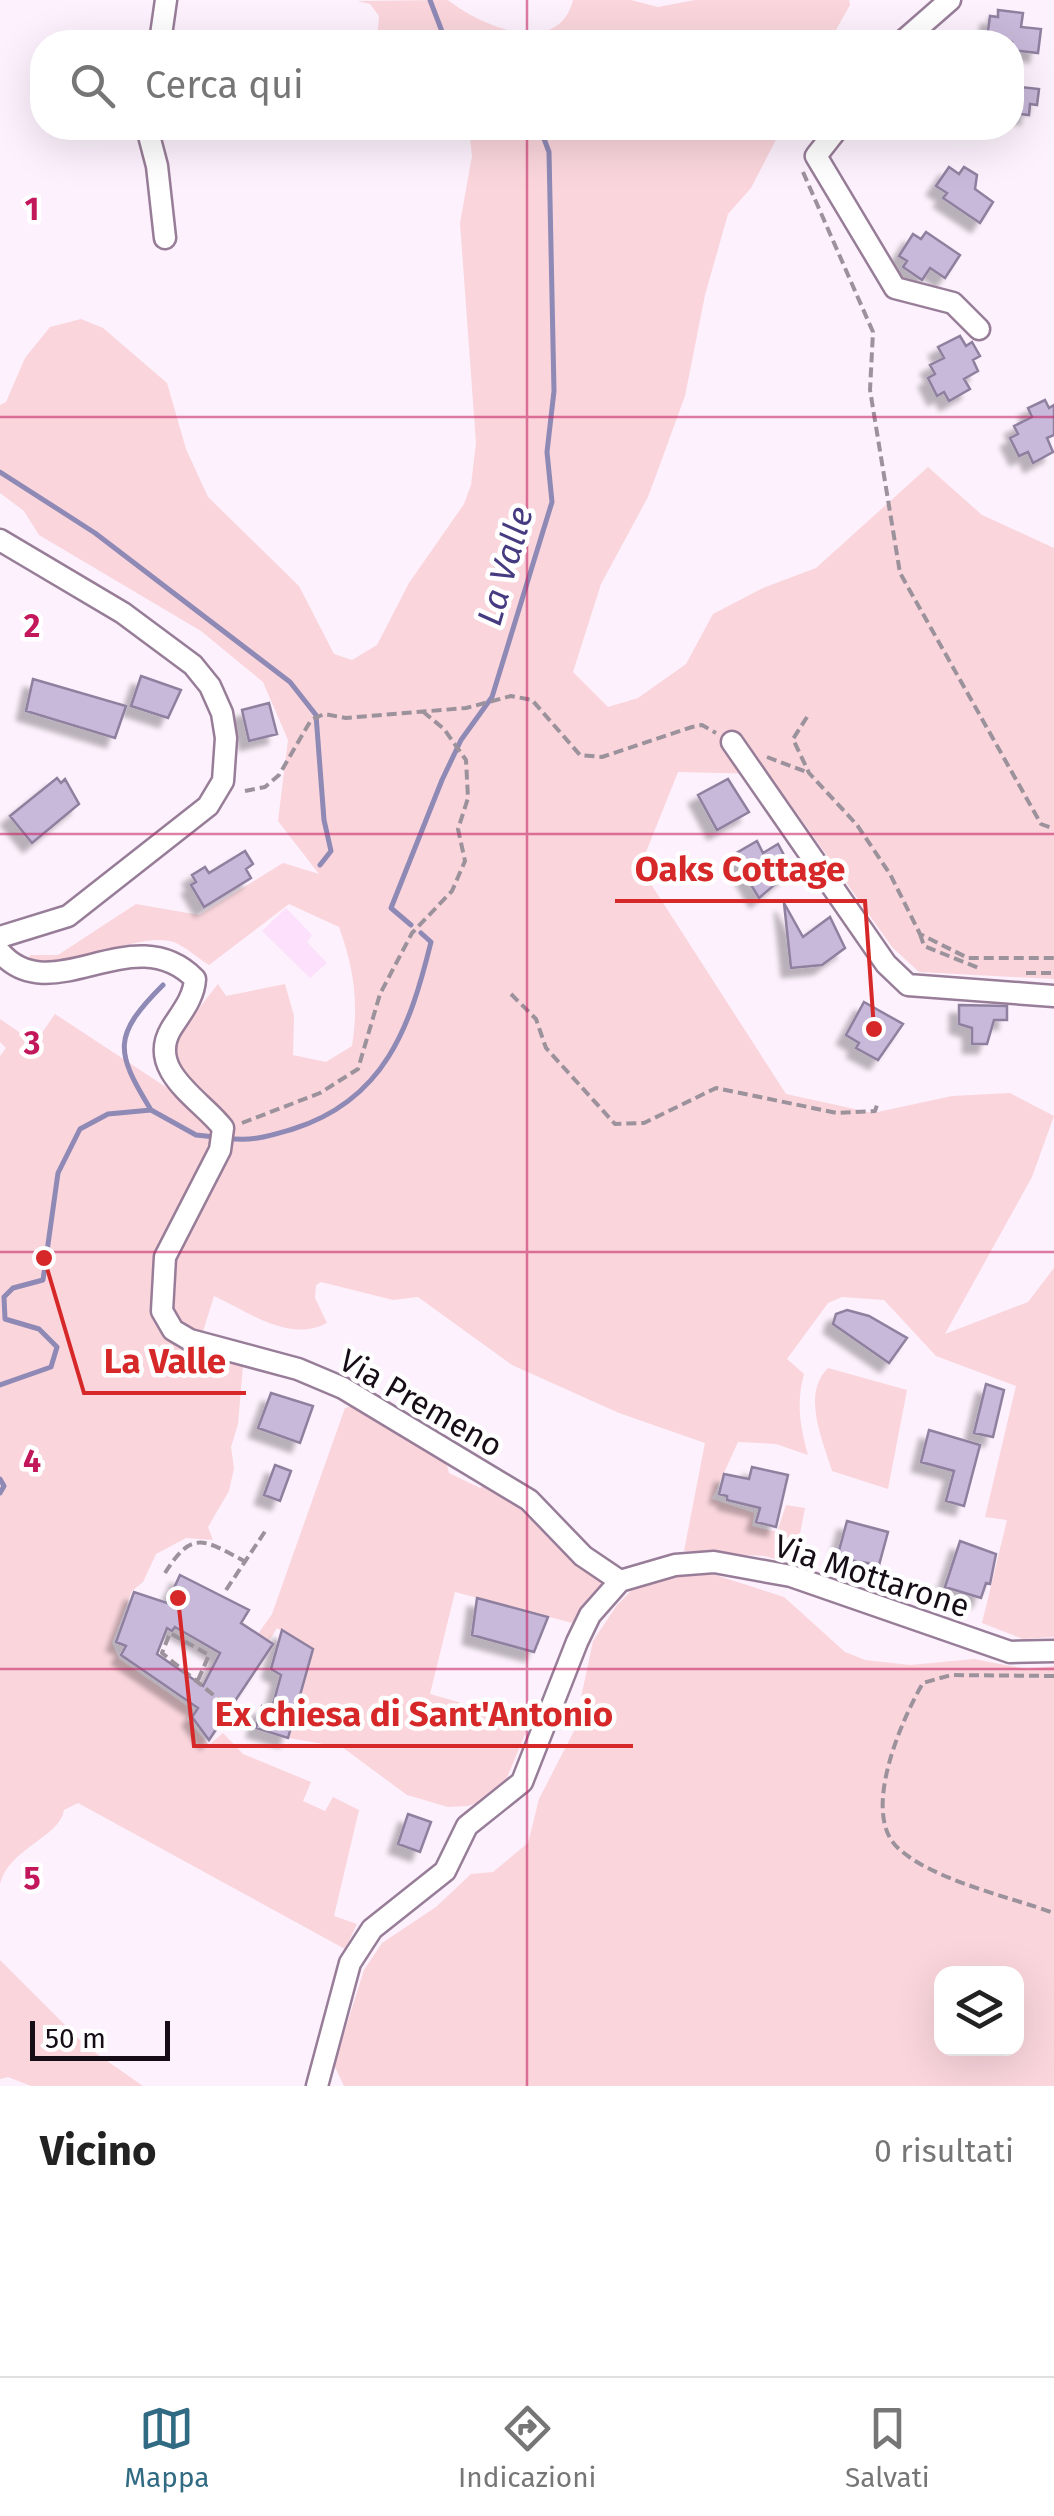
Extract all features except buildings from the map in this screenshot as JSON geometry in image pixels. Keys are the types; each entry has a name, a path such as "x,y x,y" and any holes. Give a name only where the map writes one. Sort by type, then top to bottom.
{"street":[{"path":"162,30 166,0"},
{"path":"916,30 950,0"},
{"path":"150,140 157,166 164,238"},
{"path":"829,140 816,156 895,288 953,304 979,330"},
{"path":"0,540 123,613 193,665 210,686 222,714 226,738 223,780 208,806 68,916 0,937"},
{"path":"737,748 886,964 908,985 1054,996"},
{"path":"0,952 10,964 42,975 134,954 182,966 195,978 194,992 167,1037 165,1059 180,1084 221,1131"},
{"name":"Via Premeno","path":"221,1131 165,1257 162,1311 173,1330 190,1340 298,1370 343,1388 529,1500 583,1556 620,1581"},
{"name":"Via Mottarone","path":"620,1581 675,1565 714,1562 791,1576 1010,1652 1054,1651"},
{"path":"318,2086 350,1963 372,1929 446,1871 467,1826 522,1782 576,1642 590,1614 620,1581"}],"path":[{"path":"816,156 802,174 873,332 870,390 900,574 1041,824 1054,830"},
{"path":"245,791 265,787 279,775 311,720 324,714 366,717 466,708 482,700 506,696 532,700 580,754 602,757 692,728"},
{"path":"221,1131 302,1100 358,1070 380,994 398,967 412,933 452,892 465,862 458,829 468,798 466,760 444,729 421,710"},
{"path":"807,716 793,738 809,773 858,825 890,874 924,946 958,963 993,970"},
{"path":"737,748 780,758 809,773"},
{"path":"920,934 968,958 1054,958"},
{"path":"1017,972 1054,973"},
{"path":"511,994 536,1019 546,1048 615,1124 644,1123 716,1088 837,1113 875,1110 877,1105"},
{"path":"226,1590 266,1530"},
{"path":"165,1573 182,1546 191,1542 211,1544 244,1561"},
{"path":"198,1680 209,1655 170,1633 162,1653 228,1706"},
{"path":"1054,1676 951,1675 924,1682 904,1715 881,1810 896,1847 943,1874 1054,1913"}],"shaded area":[{"path":"448,0 478,19 508,30 378,30 379,16 370,4 357,1"},
{"path":"573,0 631,0 658,7 695,0 849,0 836,30 548,30 565,18"},
{"path":"470,140 776,140 751,188 728,214 705,295 685,396 648,497 601,584 573,672 608,707 638,698 686,664 713,614 763,588 816,568 928,467 982,515 1054,548 1054,979 919,972 892,947 769,774 678,772 640,867 786,1094 873,1113 952,1096 1010,1093 1054,1116 1032,1177 945,1334 1028,1302 1054,1268 1054,1637 1023,1639 982,1623 1007,1520 985,1517 1016,1386 936,1356 884,1300 842,1297 828,1303 787,1359 804,1374 800,1414 808,1455 776,1444 738,1442 712,1499 754,1513 752,1526 777,1532 786,1505 805,1508 799,1539 784,1562 765,1556 684,1551 705,1443 619,1413 512,1365 418,1297 393,1300 321,1282 316,1285 315,1298 327,1323 298,1329 269,1323 214,1296 196,1354 243,1366 229,1491 208,1527 213,1540 186,1538 156,1554 143,1582 132,1591 112,1643 119,1659 193,1710 187,1720 209,1745 223,1733 243,1754 311,1782 303,1801 325,1811 333,1797 359,1810 334,1916 357,1924 345,1949 78,1803 64,1810 54,1828 13,1861 0,1884 0,1056 6,1048 0,1042 0,1019 35,1043 55,1014 172,1091 196,1092 179,1070 175,1039 218,984 226,996 285,984 294,1016 293,1055 326,1062 352,1046 355,1000 352,972 339,927 289,904 209,965 180,945 162,940 64,961 28,963 30,955 58,955 136,904 199,915 283,863 319,874 278,821 288,740 263,682 201,631 39,535 24,511 0,493 0,405 6,402 25,358 50,327 81,319 103,328 167,383 186,449 208,497 299,586 334,654 352,660 377,645 409,583 464,504 471,485 476,443 460,223 472,156"},
{"path":"286,908 312,935 307,942 327,963 310,978 262,931"},
{"path":"828,1368 907,1390 888,1489 832,1471 815,1404 820,1379"},
{"path":"357,1405 444,1454 449,1473 480,1488 484,1485 531,1511 602,1576 604,1587 576,1624 455,1592 430,1694 530,1722 504,1785 491,1798 468,1806 448,1807 407,1795 342,1747 288,1738 313,1649 277,1628 269,1641 258,1634 272,1614 345,1408"},
{"path":"709,1573 784,1597 845,1652 865,1660 910,1665 974,1659 1026,1669 1054,1666 1054,2086 344,2086 334,2065 364,1970 382,1943 436,1907 471,1874 493,1872 528,1843 539,1799 574,1731 593,1641 617,1605 636,1586 668,1576"},
{"path":"0,1960 87,2047 143,2086 31,2086 8,2077 0,2079"}],"waterway":[{"name":"La Valle","path":"430,0 441,30"},
{"name":"La Valle","path":"411,925 391,908 461,740 492,697 552,502 547,452 554,391 549,152 544,140"},
{"path":"0,472 95,533 290,682 316,715 324,820 331,851 320,865"},
{"name":"La Valle","path":"226,1138 252,1139 293,1129 350,1100 372,1080 389,1056 414,1003 431,942 421,933"},
{"path":"151,1110 131,1073 124,1044 135,1018 163,985"},
{"name":"La Valle","path":"0,1385 51,1367 57,1347 39,1329 5,1319 4,1297 13,1288 43,1280 58,1173 80,1129 108,1114 151,1110 196,1135 215,1137"},
{"name":"La Valle","path":"0,1479 4,1486 0,1493"}],"place":[{"name":"Oaks Cottage","path":"874,1029"},
{"name":"La Valle","path":"44,1258"},
{"name":"Ex chiesa di Sant'Antonio","path":"178,1598"}]}
